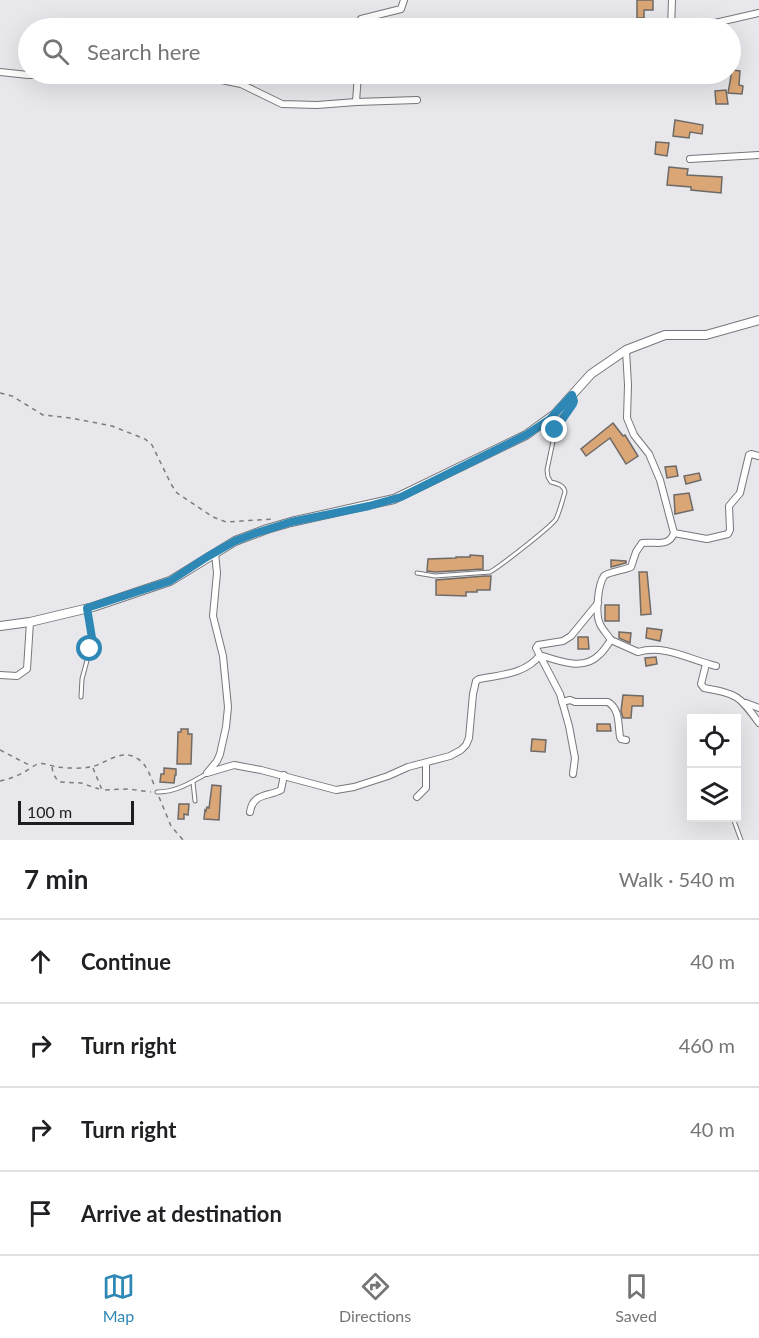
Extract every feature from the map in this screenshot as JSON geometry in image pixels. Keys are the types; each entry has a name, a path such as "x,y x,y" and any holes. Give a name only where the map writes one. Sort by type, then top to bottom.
{"street":[{"path":"365,18 401,9 404,0"},
{"path":"671,18 672,0"},
{"path":"737,18 759,13"},
{"path":"0,72 18,74"},
{"path":"241,84 282,105 417,100"},
{"path":"356,102 357,84"},
{"path":"690,159 759,155"},
{"path":"0,626 30,622 87,608 170,581 235,541 267,529 401,497 526,435 550,419 591,374 626,351 665,335 704,335 759,320"},
{"path":"626,351 627,418 634,435 649,454 660,480 675,532 667,543 642,543 631,567 605,575 598,597 599,622 610,640 639,652 665,650 716,666"},
{"path":"675,532 707,539 728,534 730,531 729,506 740,494 749,455 759,456"},
{"path":"207,773 220,754 228,707 223,656 213,616 217,573 215,553"},
{"path":"573,774 574,758 569,726 560,694 536,649 537,646 563,641 571,636 598,603"},
{"path":"0,675 17,676 27,669 30,622"},
{"path":"540,654 561,661 587,663 600,654 610,640"},
{"path":"220,754 225,761 234,765 284,775 336,790 354,787 408,767 450,756 461,750 469,738 476,681 518,671 532,663 540,654"},
{"path":"706,664 701,684 704,688 731,693 745,703 759,708"},
{"path":"562,702 570,700 608,702 615,707 620,737 626,740"},
{"path":"745,703 759,723"},
{"path":"417,797 426,784 426,763"},
{"path":"207,773 234,765"},
{"path":"250,812 251,803 255,799 281,790 284,775"}],"lane":[{"path":"417,573 435,576 490,572 555,520 565,488 551,482 547,470 555,430 573,404 572,395"},
{"path":"81,697 82,679 92,642 87,608"},
{"path":"158,792 174,790 207,773"},
{"path":"193,782 195,801"},
{"path":"734,822 741,840"}],"path":[{"path":"0,393 12,396 43,415 112,426 145,439 152,445 177,493 213,517 226,522 274,519 291,522"},
{"path":"0,750 32,767"},
{"path":"0,781 17,776 38,764 64,768 92,767 108,759 123,755 131,756 144,764 171,826 183,840"},
{"path":"52,766 53,773 60,782 81,783 102,790 128,789 158,792"},
{"path":"92,767 102,790"}],"building":[{"path":"637,0 653,0 653,10 644,10 644,18 637,18"},
{"path":"730,84 743,86 742,94 728,93"},
{"path":"726,90 728,104 716,104 715,91"},
{"path":"675,120 703,125 702,134 690,132 689,138 673,136"},
{"path":"656,142 669,143 667,156 655,154"},
{"path":"669,167 688,169 687,175 722,177 721,193 667,185"},
{"path":"613,423 623,436 625,435 638,456 626,464 610,438 586,456 581,449"},
{"path":"676,466 678,476 667,478 665,467"},
{"path":"699,473 701,480 686,484 684,476"},
{"path":"689,493 693,510 675,514 674,495"},
{"path":"470,555 483,556 483,569 427,571 428,559 470,557"},
{"path":"611,560 626,561 626,563 611,567"},
{"path":"639,572 647,572 651,614 641,615"},
{"path":"491,576 490,590 466,592 466,596 436,595 436,580"},
{"path":"605,605 619,605 619,621 605,621"},
{"path":"647,628 662,630 660,641 646,638"},
{"path":"619,632 631,633 630,643 619,638"},
{"path":"578,637 588,637 589,649 578,649"},
{"path":"656,657 657,664 646,666 645,658"},
{"path":"623,695 643,696 643,706 632,706 631,718 623,718 621,711"},
{"path":"597,724 610,724 611,731 597,731"},
{"path":"181,729 188,729 188,734 192,734 191,764 177,764 178,732 181,732"},
{"path":"532,739 546,740 545,752 531,751"},
{"path":"164,768 176,769 174,783 160,782"},
{"path":"212,785 221,786 219,820 204,819 205,810 209,808"},
{"path":"179,804 189,804 188,815 184,814 184,819 178,819"}],"route":[{"path":"90,649 92,638 87,608 170,581 235,541 256,533 291,522 401,497 526,435 550,419 572,395 573,404 555,430"}]}
